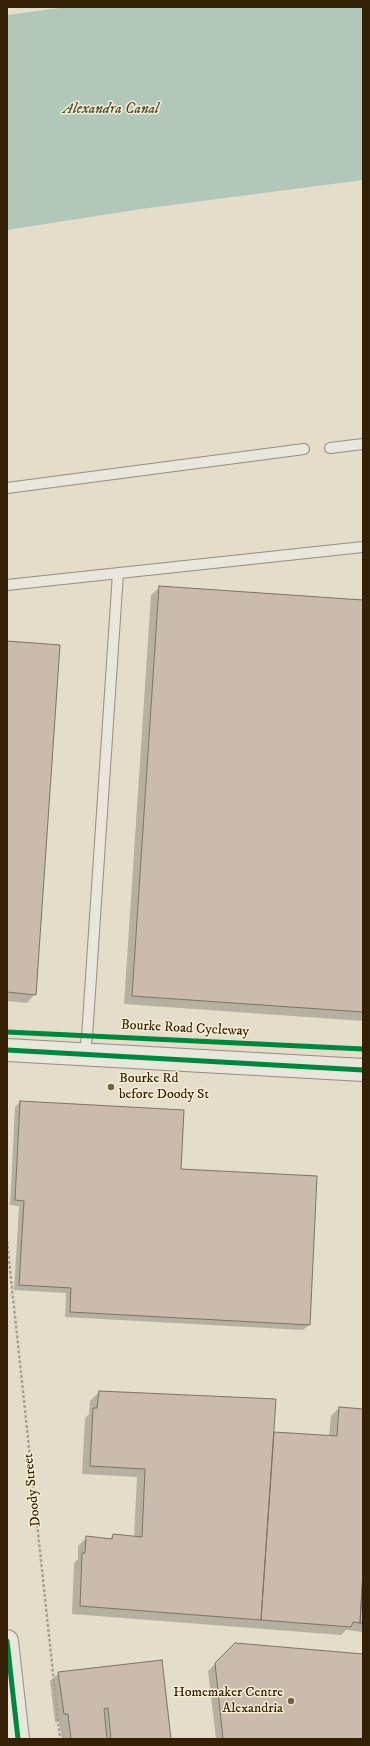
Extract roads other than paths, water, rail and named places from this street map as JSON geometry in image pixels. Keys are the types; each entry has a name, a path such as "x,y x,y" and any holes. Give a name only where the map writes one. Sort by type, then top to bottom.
{"street":[{"path":"7,1050 363,1070"},
{"path":"7,1641 18,1739"}],"lane":[{"path":"330,448 363,444"},
{"path":"7,488 304,449"},
{"path":"7,585 363,547"},
{"path":"84,1054 87,1037 118,573"}],"water":[{"name":"Alexandra Canal","path":"68,7 363,7 363,180 141,209 7,230 7,15"}],"place":[{"name":"Bourke Rd before Doody St","path":"111,1087"},
{"name":"Homemaker Centre Alexandria","path":"291,1701"}]}
